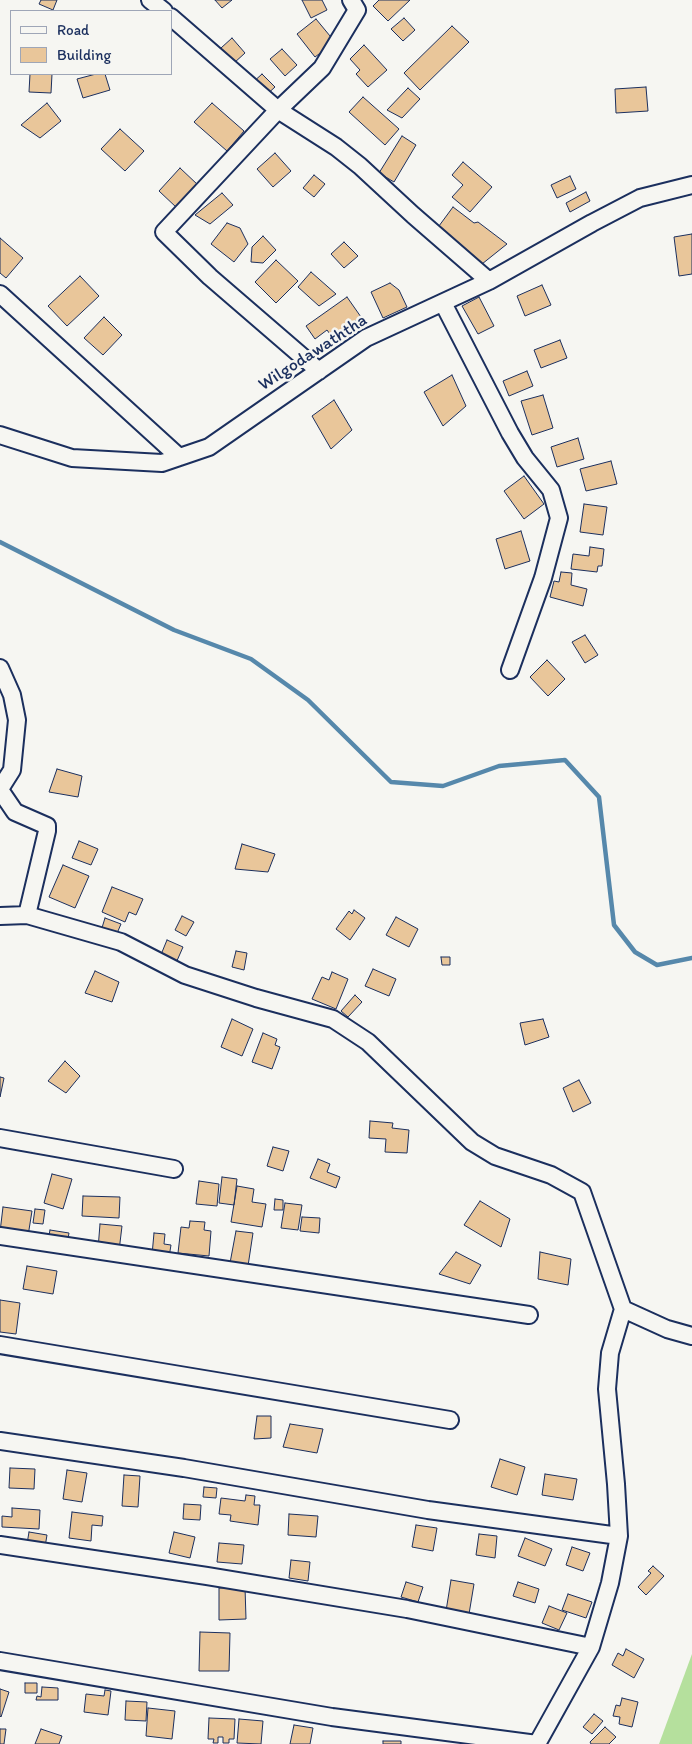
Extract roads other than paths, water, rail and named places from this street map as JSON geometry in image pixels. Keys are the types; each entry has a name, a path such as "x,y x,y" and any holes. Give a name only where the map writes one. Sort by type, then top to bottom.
{"street":[{"path":"150,0 163,10"},
{"path":"318,371 210,277 164,232 278,110 322,68 357,10 350,0"},
{"path":"172,18 278,110 336,147 360,166 489,281"},
{"name":"Wilgodawaththa","path":"0,436 72,458 162,463 209,447 366,338 489,281 640,198 692,185"},
{"path":"0,294 179,457"},
{"path":"443,303 510,433 525,458 551,490 560,518 543,578 510,670"},
{"path":"0,668 12,695 17,720 12,770 0,789 15,812 46,826 47,831 27,915"},
{"path":"0,916 27,915 121,942 185,975 333,1020 368,1042 472,1142 495,1156 551,1176 582,1192 623,1309 610,1353 607,1389 619,1536 610,1583 591,1647 537,1744 332,1717 0,1661"},
{"path":"0,1138 174,1169"},
{"path":"0,1236 529,1315"},
{"path":"623,1309 667,1330 692,1336"},
{"path":"0,1344 450,1420"},
{"path":"0,1440 184,1468 428,1510 619,1536"},
{"path":"0,1545 408,1609 591,1647"}],"waterway":[{"path":"0,542 174,630 251,659 308,700 391,782 443,786 499,766 565,760 599,797 614,925 635,952 657,965 692,958"}]}
